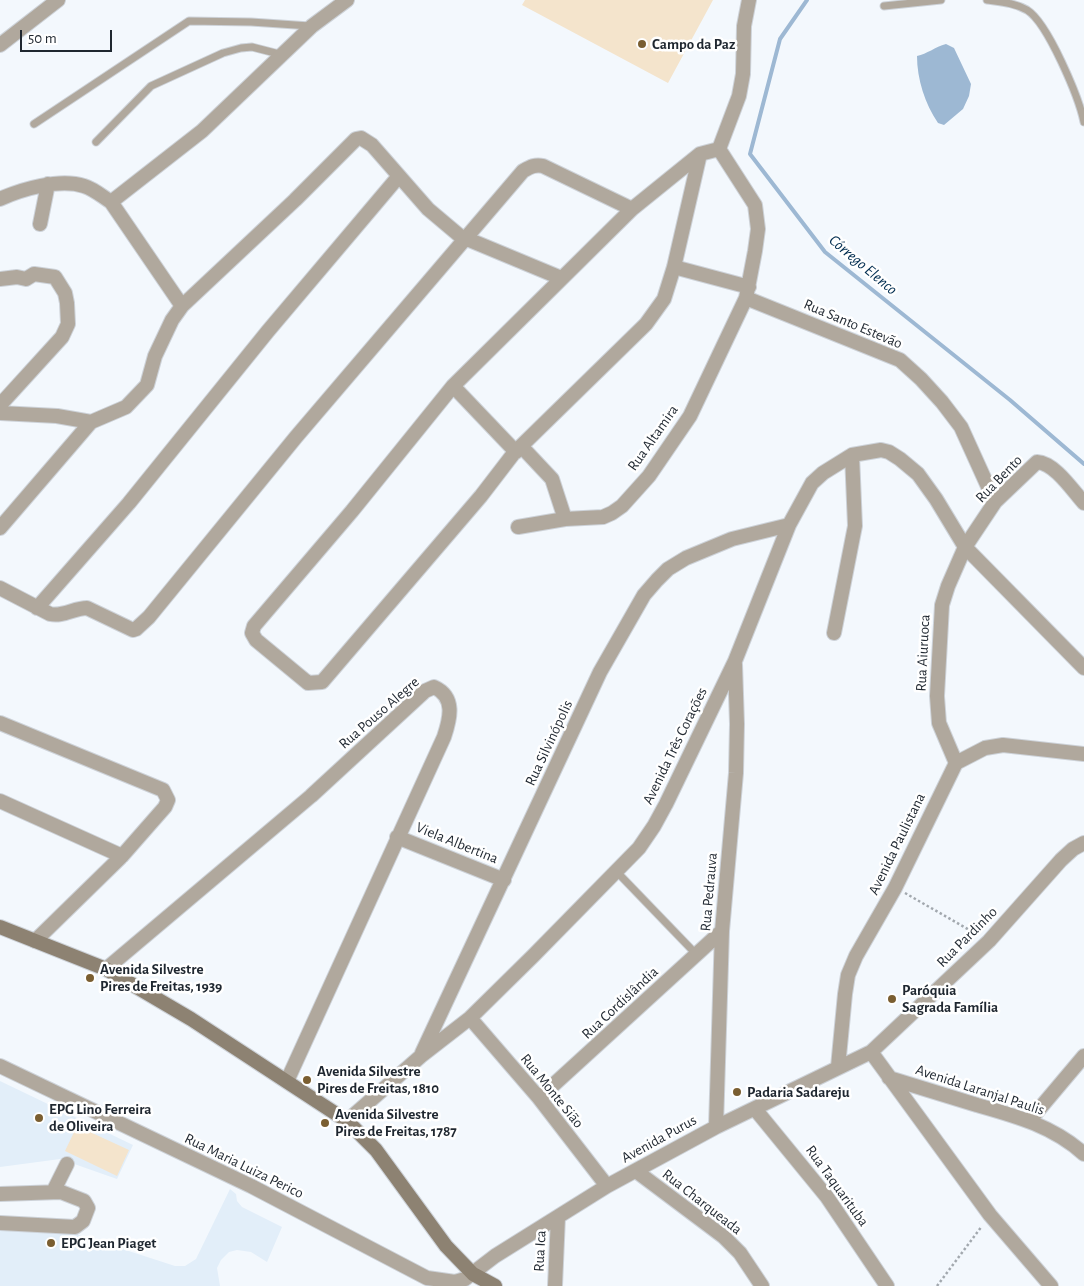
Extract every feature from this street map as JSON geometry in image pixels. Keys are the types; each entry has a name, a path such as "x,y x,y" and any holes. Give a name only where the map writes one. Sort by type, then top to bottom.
{"main road":[{"path":"0,927 106,969 191,1019 347,1120 376,1150 446,1246 473,1274 495,1286"}],"street":[{"path":"0,45 58,0"},
{"path":"111,202 202,131 284,55 312,26 347,0"},
{"path":"719,149 739,96 743,74 744,26 749,0"},
{"path":"0,528 91,422 126,407 147,385 155,356 172,320 182,306 295,200 356,139 361,138 372,145 428,209 460,236 561,278"},
{"path":"700,154 674,267 664,299 646,324 518,449 475,503 322,682 308,683 256,640 252,633 254,626 352,511 453,386 632,209 700,154 719,149"},
{"path":"719,149 755,205 758,228 747,293"},
{"path":"0,588 37,608 57,616 80,608 87,608 133,630 136,629 149,617 296,437 523,171 537,165 632,209"},
{"path":"37,608 129,503 268,331 399,176"},
{"path":"40,224 48,184"},
{"path":"0,199 48,184 83,186 111,202 182,306"},
{"name":"Rua Santo Estevão","path":"674,267 747,293 900,360 921,379 961,427 995,502"},
{"path":"0,279 17,277 26,279 34,274 55,277 65,293 68,324 62,337 53,348 0,405"},
{"name":"Rua Altamira","path":"518,527 565,519 603,517 622,506 649,476 690,416 747,293"},
{"path":"453,386 552,479 565,519"},
{"path":"0,413 57,416 91,422"},
{"name":"Avenida Três Corações","path":"347,1120 420,1056 470,1018 638,848 654,826 735,661 789,525 812,483 852,454 881,450 890,452 918,474 936,499 965,547 1084,668"},
{"path":"834,633 855,526 852,454"},
{"name":"Rua Bento","path":"965,547 995,502 1037,462 1044,462 1064,480 1084,504"},
{"name":"Rua Silvinópolis","path":"420,1056 600,672 644,595 668,569 686,558 722,542 789,525"},
{"name":"Rua Aiuruoca","path":"956,763 939,723 936,696 942,605 965,547"},
{"name":"Rua Pedrauva","path":"716,1127 722,931 736,773 735,661"},
{"name":"Rua Pouso Alegre","path":"106,969 311,796 425,691 434,687 441,691 447,699 450,708 449,722 444,737 287,1081"},
{"path":"0,723 163,790 168,800 122,856 34,941"},
{"path":"956,763 985,748 1003,745 1084,754"},
{"name":"Avenida Paulistana","path":"838,1066 848,974 856,956 895,888 956,763"},
{"path":"0,801 122,856"},
{"name":"Viela Albertina","path":"397,837 504,880"},
{"name":"Rua Pardinho","path":"871,1052 989,941 1061,860 1073,849 1084,844"},
{"name":"Rua Cordislândia","path":"539,1098 722,931"},
{"name":"Rua Monte Sião","path":"470,1018 539,1098 608,1186"},
{"path":"871,1052 990,1215 1051,1286"},
{"name":"Avenida Purus","path":"473,1274 495,1256 608,1186 716,1127 756,1109 838,1066 871,1052"},
{"path":"1030,1120 1084,1056"},
{"name":"Rua Maria Luiza Perico","path":"0,1066 251,1186 427,1278 455,1282 466,1279 473,1274"},
{"name":"Avenida Laranjal Paulis","path":"890,1078 1030,1120 1054,1132 1084,1154"},
{"name":"Rua Taquarituba","path":"756,1109 827,1197 887,1286"},
{"path":"53,1192 66,1164"},
{"name":"Rua Charqueada","path":"636,1171 724,1238 740,1253 762,1286"},
{"path":"0,1194 61,1192 84,1201 88,1208 83,1221 75,1228 0,1223"},
{"name":"Rua Ica","path":"554,1286 558,1217"}],"lane":[{"path":"884,6 941,0"},
{"path":"987,0 1017,5 1029,11 1045,29 1073,89 1084,122"},
{"path":"34,124 189,21 251,22 312,26"},
{"path":"96,142 152,86 223,53 252,47 284,55"},
{"path":"616,871 696,954"}],"path":[{"path":"895,888 989,941"},
{"path":"937,1286 990,1215"}],"shaded area":[{"name":"Campo da Paz","path":"525,0 713,0 668,83 522,5"},
{"name":"EPG Lino Ferreira de Oliveira","path":"0,1081 133,1145 117,1179 60,1159 0,1167"},
{"path":"77,1126 129,1150 117,1176 65,1151"},
{"name":"EPG Jean Piaget","path":"230,1189 236,1194 237,1201 242,1207 282,1227 267,1262 251,1252 237,1250 229,1252 221,1260 217,1268 220,1286 0,1286 0,1229 70,1232 175,1266 185,1266 196,1259"}],"water":[{"path":"946,44 954,48 971,84 969,96 963,109 944,125 938,123 926,100 918,74 917,56"}],"waterway":[{"name":"Córrego Elenco","path":"807,0 780,39 750,154 825,252 1010,400 1084,464"}],"place":[{"name":"Campo da Paz","path":"642,44"},
{"name":"Avenida Silvestre Pires de Freitas, 1939","path":"90,978"},
{"name":"Paróquia Sagrada Família","path":"892,999"},
{"name":"Avenida Silvestre Pires de Freitas, 1810","path":"307,1080"},
{"name":"Padaria Sadareju","path":"737,1092"},
{"name":"EPG Lino Ferreira de Oliveira","path":"39,1118"},
{"name":"Avenida Silvestre Pires de Freitas, 1787","path":"325,1123"},
{"name":"EPG Jean Piaget","path":"51,1243"}]}
